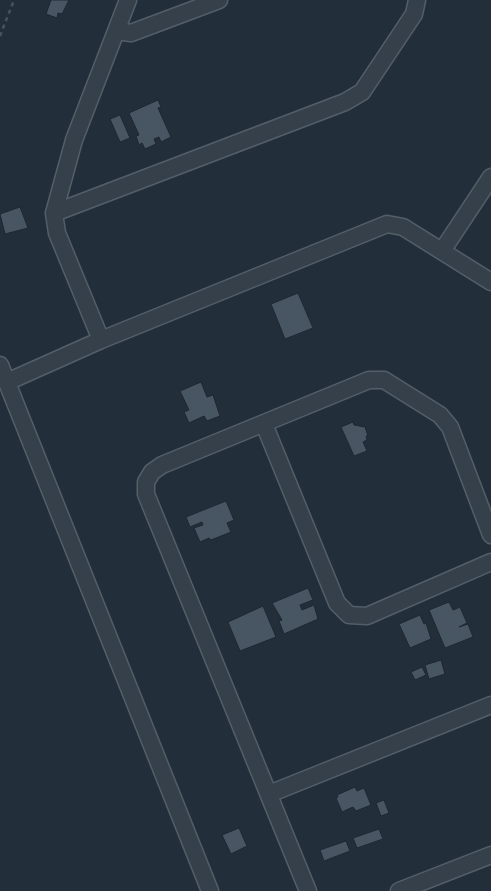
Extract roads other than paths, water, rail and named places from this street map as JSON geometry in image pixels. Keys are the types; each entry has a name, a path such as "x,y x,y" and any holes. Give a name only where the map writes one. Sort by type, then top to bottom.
{"street":[{"path":"101,340 57,233 54,213 74,140 128,0"},
{"path":"116,31 131,33 219,0"},
{"path":"54,213 345,102 362,92 414,14 417,0"},
{"path":"442,251 491,177"},
{"path":"7,382 101,340 387,224 403,227 491,282"},
{"path":"0,365 210,891"},
{"path":"308,891 146,494 146,482 152,472 162,465 369,380 384,380 440,414 450,427 491,534"},
{"path":"264,424 336,603 349,615 367,616 491,562"},
{"path":"269,794 491,705"},
{"path":"399,891 491,855"}]}
